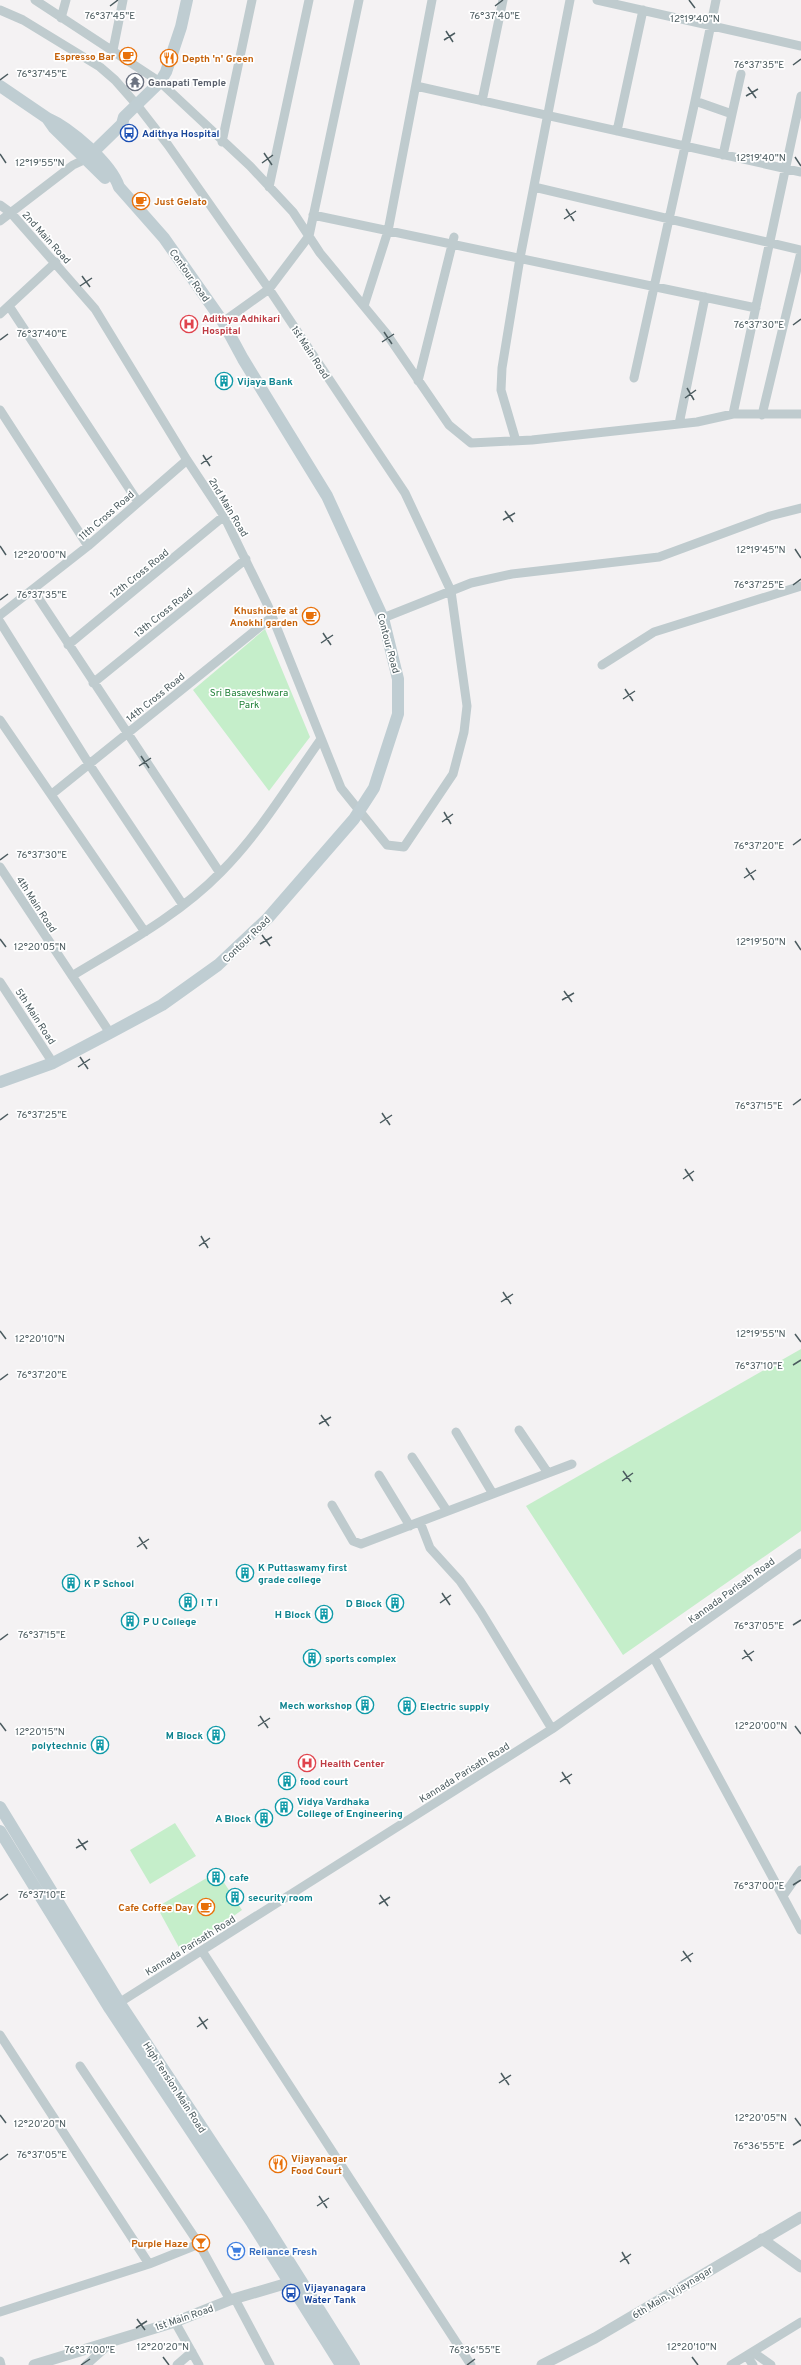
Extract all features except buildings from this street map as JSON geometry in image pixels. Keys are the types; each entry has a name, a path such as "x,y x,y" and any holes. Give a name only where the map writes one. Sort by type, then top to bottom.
{"main road":[{"path":"86,153 118,118 124,117 160,82 181,27 187,0"},
{"name":"Contour Road","path":"0,86 47,118 54,128 116,178 119,187 164,238 223,322 243,360 327,496 383,618 398,678 398,714 374,788 358,812 268,918 218,965 162,1004 53,1063 0,1082"},
{"name":"High Tension Main Road","path":"0,1807 115,2006 257,2211 294,2281 354,2365"},
{"path":"0,1831 115,2006"},
{"path":"294,2281 341,2365"}],"street":[{"path":"35,0 160,82 269,187 293,212 309,236 386,333 449,425 471,442 516,441 679,424 733,414 801,414"},
{"path":"61,18 66,0"},
{"path":"113,50 123,0"},
{"path":"222,142 252,0"},
{"path":"269,187 309,0"},
{"path":"223,322 269,289 309,236 359,0"},
{"path":"364,306 388,231 399,190 432,0"},
{"path":"482,102 502,0"},
{"path":"516,441 501,390 502,368 520,258 570,0"},
{"path":"634,378 656,287 716,0"},
{"path":"602,1 801,46"},
{"name":"1st Main Road","path":"0,10 22,20 100,67 115,80 137,105 168,145 269,289 405,494 451,591 467,706 464,732 453,774 404,847 387,845 358,812"},
{"path":"616,131 643,10"},
{"path":"723,155 741,74"},
{"path":"416,86 482,102 548,115 801,172"},
{"path":"733,414 801,96"},
{"path":"695,101 732,114"},
{"path":"0,221 73,165 86,153"},
{"path":"534,187 801,251 762,415"},
{"name":"2nd Main Road","path":"0,205 11,213 56,262 95,309 187,460 224,516 246,559 272,616 341,788 358,812"},
{"path":"313,215 388,231 454,240 520,258 756,308"},
{"path":"418,381 454,240"},
{"path":"0,314 56,262"},
{"path":"679,424 705,297"},
{"path":"9,306 138,502"},
{"path":"0,410 88,546"},
{"name":"11th Cross Road","path":"0,615 88,546 187,460"},
{"path":"383,618 471,583 512,574 659,557 770,516 801,508"},
{"name":"12th Cross Road","path":"68,645 224,516"},
{"name":"13th Cross Road","path":"93,683 246,559"},
{"path":"602,664 654,632 801,586"},
{"path":"33,590 93,683 128,733 220,873"},
{"name":"14th Cross Road","path":"52,794 272,616"},
{"path":"0,622 89,764 183,905"},
{"path":"0,720 145,932"},
{"path":"72,976 145,932 183,905 220,873 248,841 321,739"},
{"name":"4th Main Road","path":"0,867 110,1033"},
{"name":"5th Main Road","path":"0,982 3,992 53,1063"},
{"path":"519,1430 548,1473"},
{"path":"456,1432 493,1494"},
{"path":"412,1457 447,1511"},
{"path":"332,1505 356,1543 361,1544 572,1464"},
{"path":"380,1475 410,1526"},
{"path":"420,1522 430,1548 460,1581 481,1612 552,1729"},
{"name":"Kannada Parisath Road","path":"115,2006 552,1729 801,1553"},
{"path":"654,1658 801,1930"},
{"path":"782,1896 801,1870"},
{"path":"793,1915 801,1909"},
{"path":"202,1951 471,2365"},
{"path":"0,2035 149,2264"},
{"path":"80,2066 199,2244 270,2365"},
{"name":"6th Main, Vijaynagar","path":"542,2365 595,2338 801,2217"},
{"path":"762,2239 801,2267"},
{"path":"0,2312 149,2264 199,2244"},
{"name":"1st Main Road","path":"34,2365 116,2338 175,2322 232,2300 294,2281"},
{"path":"175,2322 199,2365"},
{"path":"731,2365 801,2322"},
{"path":"86,2365 116,2338"},
{"path":"177,2365 192,2352"},
{"path":"750,2354 753,2365"},
{"path":"750,2354 771,2365"},
{"path":"0,2361 1,2365"}],"green space":[{"name":"Sri Basaveshwara Park","path":"265,629 310,737 269,791 193,690"},
{"path":"801,1349 801,1531 623,1655 526,1506"},
{"path":"175,1823 196,1856 150,1884 130,1850"},
{"path":"217,1872 242,1910 182,1953 157,1907"}],"place":[{"name":"Espresso Bar","path":"128,56"},
{"name":"Depth 'n' Green","path":"169,58"},
{"name":"Ganapati Temple","path":"135,82"},
{"name":"Adithya Hospital","path":"129,133"},
{"name":"Just Gelato","path":"141,201"},
{"name":"Adithya Adhikari Hospital","path":"189,324"},
{"name":"Vijaya Bank","path":"224,381"},
{"name":"Khushicafe at Anokhi garden","path":"311,616"},
{"name":"K Puttaswamy first grade college","path":"245,1573"},
{"name":"K P School","path":"71,1583"},
{"name":"I T I","path":"188,1602"},
{"name":"D Block","path":"395,1603"},
{"name":"H Block","path":"324,1614"},
{"name":"P U College","path":"130,1621"},
{"name":"sports complex","path":"312,1658"},
{"name":"Mech workshop","path":"365,1705"},
{"name":"Electric supply","path":"407,1706"},
{"name":"M Block","path":"216,1735"},
{"name":"polytechnic","path":"100,1745"},
{"name":"Health Center","path":"307,1763"},
{"name":"food court","path":"287,1781"},
{"name":"Vidya Vardhaka College of Engineering","path":"284,1807"},
{"name":"A Block","path":"264,1818"},
{"name":"cafe","path":"216,1877"},
{"name":"security room","path":"235,1897"},
{"name":"Cafe Coffee Day","path":"206,1907"},
{"name":"Vijayanagar Food Court","path":"278,2164"},
{"name":"Purple Haze","path":"201,2243"},
{"name":"Reliance Fresh","path":"236,2251"},
{"name":"Vijayanagara Water Tank","path":"291,2293"}]}
